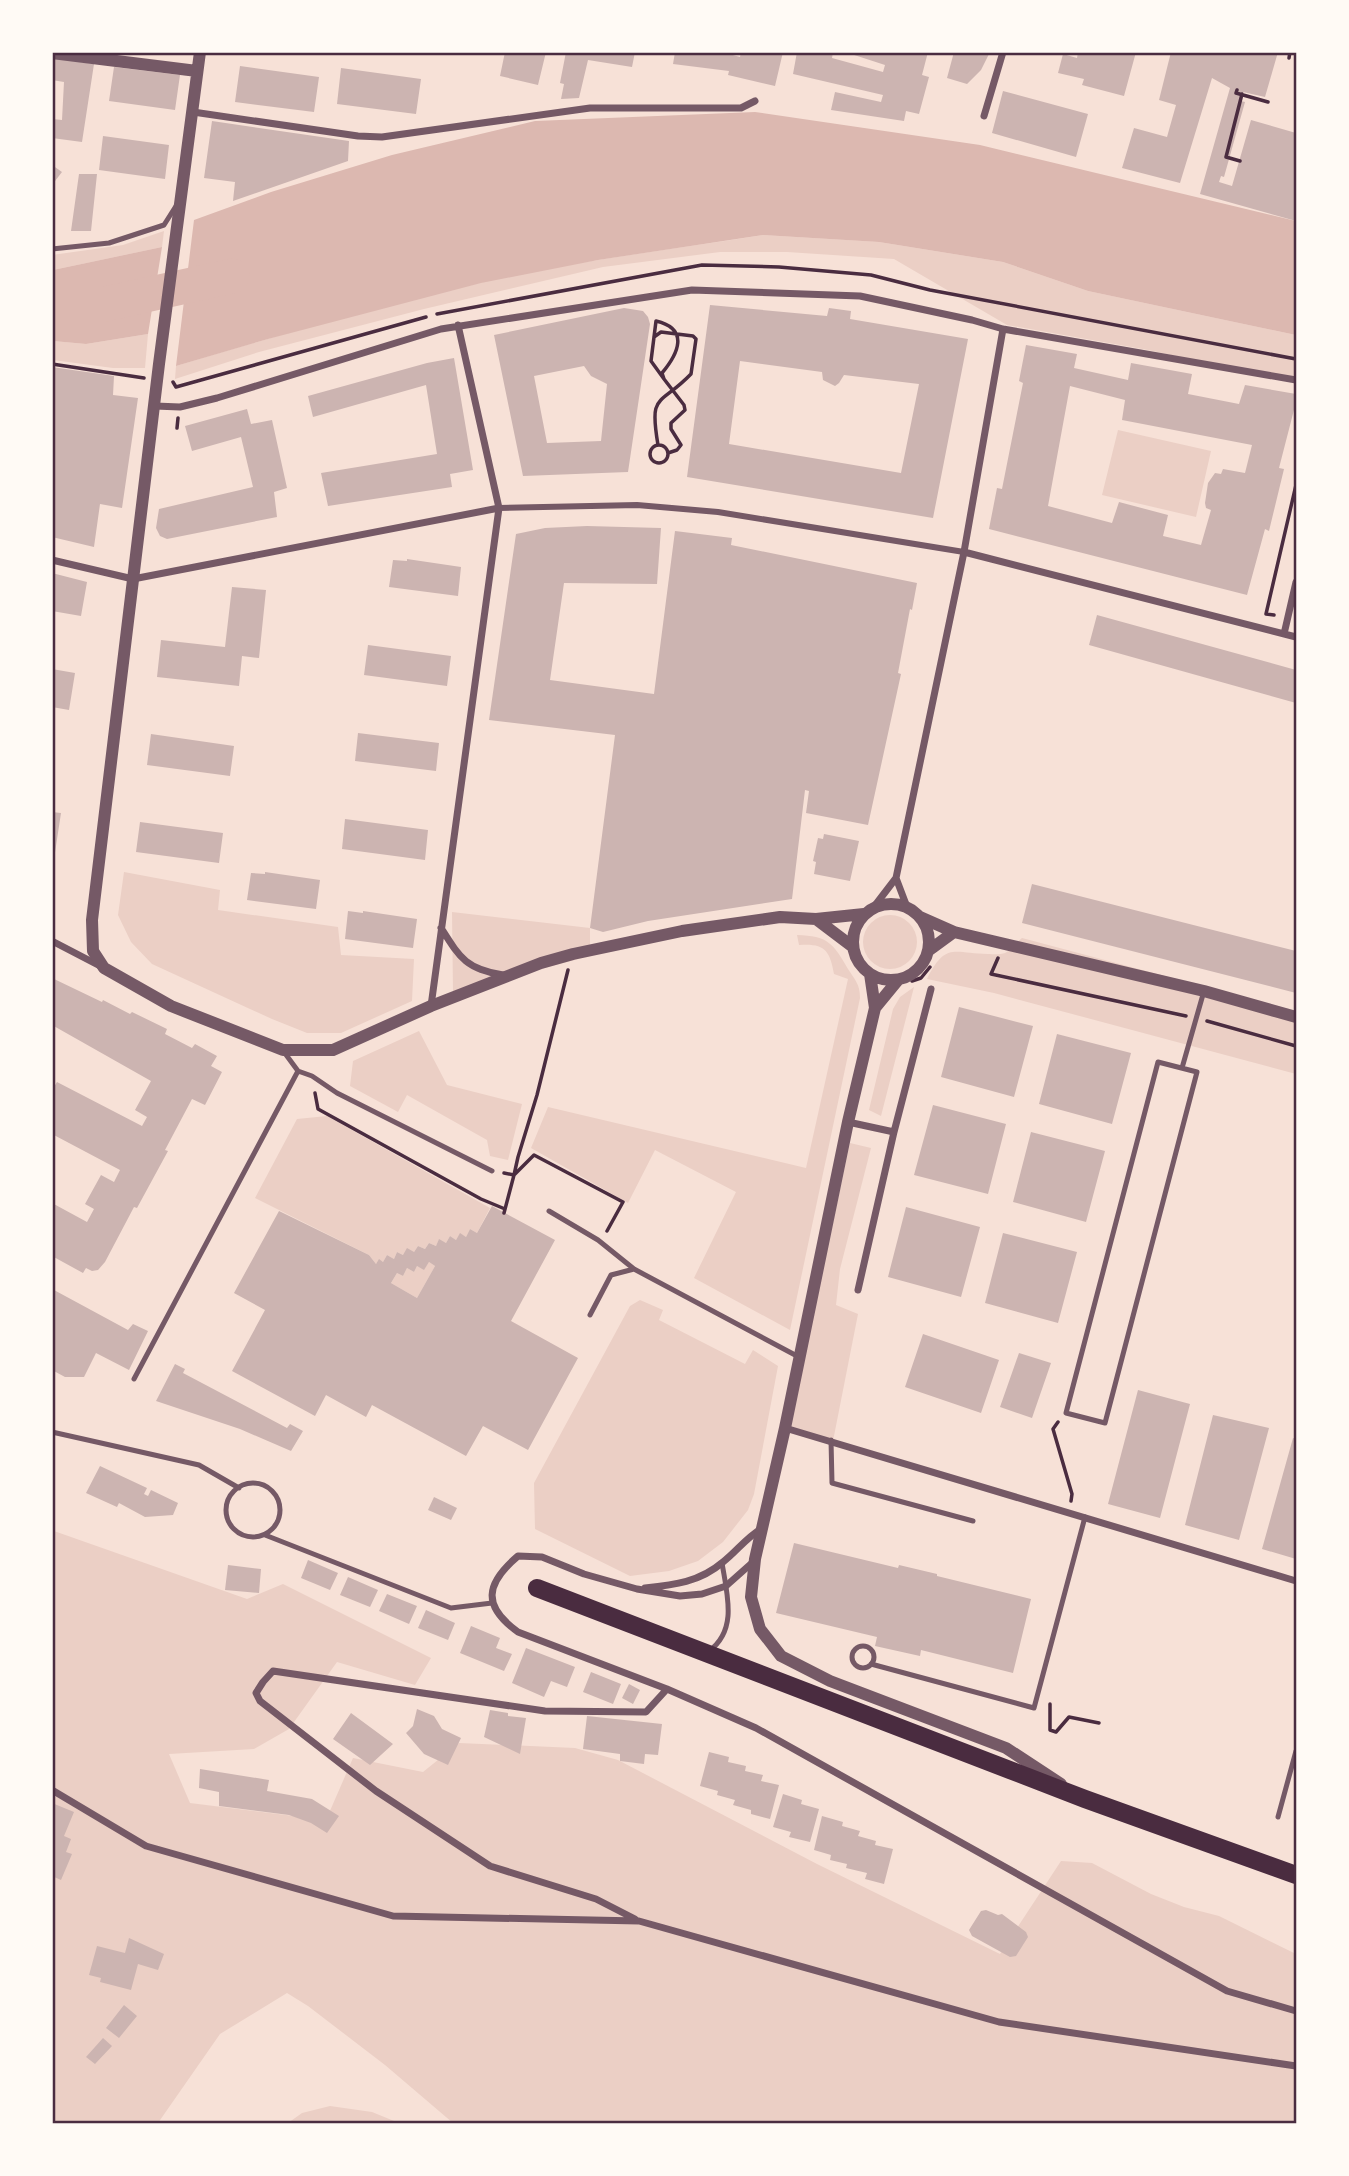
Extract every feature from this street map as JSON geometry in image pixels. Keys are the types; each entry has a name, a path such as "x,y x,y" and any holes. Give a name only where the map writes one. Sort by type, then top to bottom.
{"main road":[{"path":"537,1588 1085,1799 1297,1875"}],"street":[{"path":"104,968 93,951 92,920 200,52"},
{"path":"984,116 1003,52"},
{"path":"52,53 198,71"},
{"path":"193,112 358,136 382,137 590,108 741,108 755,101"},
{"path":"155,407 180,407 217,398 315,366 458,325 692,289 860,296 1003,329 1297,380"},
{"path":"431,1006 499,508 458,325"},
{"path":"904,981 879,978 870,974 856,958 853,947 857,924 896,878 964,552 1003,329"},
{"path":"52,560 133,579 499,508 637,505 718,512 964,552 1297,637"},
{"path":"1284,634 1297,582"},
{"path":"896,878 907,907"},
{"path":"52,941 170,1006 283,1050 333,1050 431,1006 573,954 706,928 779,917 816,919 869,911 884,904 907,907 920,917 954,932 1204,991 1297,1017"},
{"path":"920,917 928,933 931,955"},
{"path":"816,919 853,947"},
{"path":"440,927 457,954 480,971 508,976"},
{"path":"875,1008 917,970 939,941 954,932"},
{"path":"870,974 875,1008 848,1122 800,1358 755,1559 751,1597 760,1629 780,1656 830,1681 1006,1748 1085,1799"},
{"path":"858,1290 894,1132 931,989"},
{"path":"848,1122 894,1132"},
{"path":"785,1428 1297,1581"},
{"path":"637,1589 702,1577 764,1526"},
{"path":"755,1559 726,1586 702,1594 680,1596 637,1589 584,1574 542,1557 518,1556 501,1570 493,1586 492,1603 501,1620 518,1632 667,1689 756,1728 1227,1991 1297,2011"},
{"path":"667,1689 646,1712 545,1711 274,1671 262,1682 256,1693 260,1701 376,1791 490,1866 596,1899 639,1921 999,2022 1297,2066"},
{"path":"52,1790 146,1846 393,1916 639,1921"}],"lane":[{"path":"52,249 109,243 164,225 180,204"},
{"path":"1182,1068 1204,991"},
{"path":"283,1050 298,1071 492,1171"},
{"path":"1158,1062 1182,1068 1197,1072 1105,1423 1066,1413 1158,1062"},
{"path":"134,1379 298,1071"},
{"path":"549,1212 598,1240 634,1269 800,1358"},
{"path":"590,1315 611,1275 634,1269"},
{"path":"52,1432 199,1465 239,1488"},
{"path":"831,1440 832,1483 973,1521"},
{"path":"255,1483 271,1490 277,1497 280,1505 278,1522 265,1535 244,1535 232,1526 227,1510 232,1494 239,1488 255,1483"},
{"path":"871,1664 873,1654 869,1648 863,1646 854,1650 852,1661 858,1667 865,1668 871,1664 1034,1708 1085,1517"},
{"path":"265,1535 451,1608 492,1603"},
{"path":"706,1653 717,1645 726,1627 730,1610 722,1563"},
{"path":"1278,1817 1297,1751"}],"path":[{"path":"1237,90 1236,93 1268,102"},
{"path":"1240,161 1226,157 1242,94"},
{"path":"52,364 144,378 145,368 159,366 169,368 170,378 176,387 442,313 702,264 871,275 930,290 1297,359"},
{"path":"658,445 651,452 653,460 662,462 668,453 677,450 681,445 671,429 671,423 685,410 684,405 650,362 656,321 669,324 676,333 678,345 676,354 662,373 664,379"},
{"path":"654,337 661,332 693,336 696,339 691,374 657,402 653,411 658,445"},
{"path":"658,445 664,446 668,453"},
{"path":"1288,618 1266,614 1297,485"},
{"path":"312,1076 318,1110 505,1211 573,954"},
{"path":"1000,954 991,974 1196,1018 1297,1046"},
{"path":"904,981 928,971 931,955"},
{"path":"559,971 569,969"},
{"path":"514,1175 534,1155 623,1202 606,1234"},
{"path":"1053,1429 1072,1494"},
{"path":"1041,1684 1050,1687 1050,1730 1056,1732 1069,1717 1099,1723"}],"shaded area":[{"path":"755,112 980,145 1296,221 1296,335 1088,291 1003,262 879,242 763,235 598,260 481,283 176,366 194,220 271,192 392,155 535,121"},
{"path":"164,231 162,247 53,270 52,255 123,245"},
{"path":"763,235 879,242 1003,262 1088,291 1296,335 1296,382 1148,350 1007,325 894,259 787,252 720,252 603,267 424,309 259,352 175,379 176,366 441,292 549,268"},
{"path":"162,247 148,334 86,344 53,341 53,270"},
{"path":"148,334 145,368 113,368 53,360 53,341 86,344"},
{"path":"1118,430 1211,451 1196,517 1102,495"},
{"path":"124,872 220,890 218,910 338,927 341,955 414,959 412,1001 341,1033 307,1033 272,1019 152,964 131,942 118,915"},
{"path":"452,912 590,928 590,956 453,992"},
{"path":"890,915 909,923 917,942 909,961 890,969 871,961 863,942 871,923"},
{"path":"797,935 823,939 833,947 857,982 860,998 790,1330 694,1278 736,1192 655,1150 628,1203 531,1148 548,1107 806,1168 848,979 834,974 828,954 824,950 814,945 799,945"},
{"path":"1022,938 1296,1011 1296,1074 994,993 927,979 946,954 1003,954"},
{"path":"914,987 881,1116 869,1110 893,1009 900,997"},
{"path":"419,1031 447,1085 522,1104 508,1160 490,1156 487,1140 407,1095 398,1112 350,1086 353,1061"},
{"path":"327,1116 490,1208 477,1233 470,1229 466,1237 460,1234 456,1240 450,1236 446,1243 439,1240 436,1246 429,1243 425,1249 418,1246 414,1252 403,1255 397,1252 394,1259 387,1255 383,1262 379,1260 376,1264 369,1255 255,1198 297,1119"},
{"path":"850,1143 871,1148 840,1269 836,1305 858,1314 833,1441 789,1428"},
{"path":"429,1262 435,1266 417,1298 391,1283 397,1273 403,1276 407,1268 414,1272 417,1266 424,1269"},
{"path":"640,1300 663,1310 659,1320 745,1364 753,1350 778,1366 754,1494 748,1510 723,1542 698,1561 669,1571 630,1576 535,1529 534,1483 630,1306"},
{"path":"54,1531 247,1599 283,1584 431,1658 415,1685 337,1662 289,1729 254,1749 169,1754 190,1803 326,1820 353,1758 423,1772 459,1743 575,1748 618,1760 817,1864 1000,1954 1061,1861 1092,1863 1151,1894 1184,1907 1219,1916 1296,1954 1296,2123 453,2123 385,2065 287,1993 220,2034 158,2123 53,2123"},
{"path":"330,2106 372,2112 399,2123 288,2123 302,2113"}],"building":[{"path":"505,52 546,52 538,85 500,76"},
{"path":"566,52 635,52 632,67 588,60 579,98 561,99 564,84 560,83"},
{"path":"675,52 722,52 740,57 741,52 783,52 775,86 728,75 729,71 673,64"},
{"path":"797,52 833,52 832,58 883,72 885,65 845,52 928,52 922,75 929,77 919,114 906,111 904,121 831,110 835,92 881,102 883,95 793,74"},
{"path":"954,52 990,52 981,70 967,84 947,78"},
{"path":"1078,52 1136,52 1124,96 1082,85 1084,79 1058,73 1063,54 1077,58"},
{"path":"1171,52 1278,52 1265,97 1243,92 1241,101 1245,102 1224,177 1221,176 1219,182 1232,186 1251,120 1296,133 1296,221 1200,194 1230,88 1212,78 1180,183 1122,168 1134,128 1167,137 1176,105 1159,100"},
{"path":"52,58 94,64 82,142 52,138 52,119 62,120 64,82 52,80"},
{"path":"240,66 319,77 314,112 235,102"},
{"path":"114,67 180,75 175,110 109,101"},
{"path":"341,68 421,79 416,114 337,104"},
{"path":"1003,91 1088,114 1076,157 992,133"},
{"path":"212,121 349,141 348,161 233,201 235,182 204,178"},
{"path":"103,136 169,145 165,179 99,170"},
{"path":"52,165 62,172 52,185"},
{"path":"79,174 97,174 91,231 71,231"},
{"path":"710,305 827,316 829,308 851,311 850,319 968,339 933,518 687,477","holes":["740,361 822,372 823,380 835,386 844,375 919,384 901,473 729,444"]},
{"path":"624,308 643,311 650,324 628,472 523,476 494,335","holes":["584,366 591,376 607,384 601,441 547,443 534,376"]},
{"path":"1026,345 1077,354 1074,368 1128,380 1131,363 1192,374 1188,394 1239,404 1245,385 1296,394 1279,468 1284,469 1269,531 1265,529 1247,595 989,529 997,488 1002,489 1023,383 1019,381","holes":["1070,386 1125,400 1122,420 1252,445 1245,473 1223,469 1221,474 1215,473 1208,483 1205,503 1206,508 1211,510 1201,545 1163,536 1168,515 1119,502 1112,523 1048,506"]},
{"path":"454,358 473,470 450,474 452,487 328,506 321,473 437,454 426,385 313,417 308,396"},
{"path":"52,367 114,376 113,395 138,398 122,508 100,504 94,547 52,537"},
{"path":"247,409 251,424 272,420 287,488 274,492 277,517 167,539 160,536 156,528 159,509 253,487 241,437 192,451 185,426"},
{"path":"545,528 661,528 657,584 564,583 550,680 654,694 675,531 732,538 731,545 917,583 898,673 901,674 868,825 806,813 809,791 805,790 792,899 648,921 603,932 590,928 615,735 489,720 516,534"},
{"path":"407,559 461,567 458,596 389,587 393,560"},
{"path":"52,573 87,582 81,616 52,611"},
{"path":"232,587 266,590 259,658 242,656 239,686 157,677 161,640 225,647"},
{"path":"1097,615 1296,670 1296,703 1089,645"},
{"path":"368,645 451,656 447,686 364,675"},
{"path":"52,669 75,673 69,710 52,707"},
{"path":"358,733 439,743 436,771 355,761"},
{"path":"151,734 234,746 230,776 147,765"},
{"path":"52,812 61,813 54,859 52,859"},
{"path":"345,819 428,830 425,860 342,849"},
{"path":"140,822 223,833 219,863 136,852"},
{"path":"824,834 859,841 850,881 814,874 816,862 813,861 818,838 823,839"},
{"path":"265,872 320,880 316,909 247,900 251,873"},
{"path":"1032,884 1296,951 1296,993 1022,923"},
{"path":"348,911 417,919 413,948 345,939"},
{"path":"52,978 167,1029 165,1034 192,1048 195,1044 217,1056 211,1066 222,1072 205,1105 192,1099 165,1150 168,1151 105,1262 98,1270 86,1268 83,1273 52,1256 52,1203 87,1222 94,1209 85,1204 101,1175 114,1182 120,1170 52,1134 52,1090 57,1082 142,1126 147,1117 135,1110 151,1081 52,1025"},
{"path":"959,1007 1033,1026 1014,1097 941,1077"},
{"path":"1057,1034 1131,1053 1112,1124 1039,1104"},
{"path":"933,1105 1006,1124 988,1194 914,1175"},
{"path":"1031,1132 1105,1151 1086,1222 1013,1202"},
{"path":"492,1206 555,1240 511,1321 578,1358 528,1450 483,1426 466,1456 372,1405 366,1417 326,1395 315,1416 232,1371 265,1310 234,1293 279,1211 369,1255 376,1264 379,1259 383,1262 387,1255 394,1259 397,1252 403,1255 407,1248 414,1252 418,1246 425,1249 429,1243 436,1246 439,1239 446,1243 450,1236 456,1240 460,1233 466,1237 470,1229 477,1233","holes":["429,1262 435,1266 417,1298 391,1283 397,1273 403,1276 407,1268 414,1272 417,1266 424,1270"]},
{"path":"906,1207 980,1227 961,1297 888,1277"},
{"path":"1003,1233 1077,1252 1058,1323 985,1303"},
{"path":"54,1290 128,1330 133,1324 148,1331 129,1370 96,1353 84,1377 65,1377 52,1370"},
{"path":"923,1334 999,1360 981,1413 905,1387"},
{"path":"1019,1353 1051,1363 1032,1418 1000,1407"},
{"path":"175,1364 185,1369 183,1373 287,1428 290,1424 303,1431 291,1451 240,1429 156,1401"},
{"path":"1138,1390 1190,1404 1160,1518 1108,1504"},
{"path":"1213,1415 1269,1428 1239,1540 1185,1525"},
{"path":"1293,1438 1296,1439 1296,1559 1262,1549"},
{"path":"100,1466 147,1488 144,1494 148,1496 151,1490 178,1503 173,1515 145,1517 119,1503 117,1507 86,1493"},
{"path":"434,1497 457,1508 451,1520 428,1510"},
{"path":"794,1543 898,1568 899,1565 1031,1599 1013,1673 921,1650 920,1656 875,1646 877,1637 776,1613"},
{"path":"308,1560 338,1573 330,1590 301,1578"},
{"path":"228,1565 261,1569 259,1593 225,1590"},
{"path":"348,1577 378,1590 370,1607 340,1595"},
{"path":"387,1594 417,1606 409,1624 379,1611"},
{"path":"426,1610 455,1623 448,1640 418,1628"},
{"path":"471,1626 500,1638 496,1648 512,1654 504,1671 460,1653"},
{"path":"526,1648 575,1667 567,1687 551,1681 544,1697 512,1683"},
{"path":"591,1672 621,1684 613,1704 583,1692"},
{"path":"629,1684 640,1690 633,1704 622,1698"},
{"path":"417,1709 434,1716 442,1729 461,1738 448,1765 424,1754 406,1733 413,1726"},
{"path":"490,1710 526,1718 520,1754 484,1737"},
{"path":"351,1713 393,1744 370,1765 333,1739"},
{"path":"587,1716 662,1724 658,1755 645,1754 644,1764 620,1761 620,1754 583,1749"},
{"path":"709,1752 729,1757 728,1762 746,1766 745,1771 763,1775 761,1781 779,1785 770,1819 751,1814 751,1810 733,1805 735,1800 700,1786"},
{"path":"200,1769 269,1780 267,1791 312,1799 339,1816 327,1833 311,1823 289,1815 219,1806 219,1792 199,1788"},
{"path":"783,1794 802,1800 801,1804 819,1809 810,1842 789,1837 791,1832 773,1827"},
{"path":"52,1803 74,1812 64,1836 71,1839 66,1852 72,1854 61,1880 52,1876"},
{"path":"822,1816 843,1822 842,1826 860,1831 858,1836 876,1841 875,1845 893,1849 884,1884 865,1879 867,1873 846,1868 847,1864 830,1860 831,1855 814,1850"},
{"path":"981,1911 1002,1914 1026,1932 1028,1937 1016,1956 1010,1957 972,1936 969,1930"},
{"path":"129,1938 164,1954 158,1970 138,1964 131,1990 100,1982 101,1978 89,1975 97,1946 125,1953"},
{"path":"124,2005 137,2016 119,2038 106,2028"},
{"path":"103,2038 112,2046 95,2064 86,2057"}],"waterway":[{"path":"52,304 105,304 232,276"}]}
